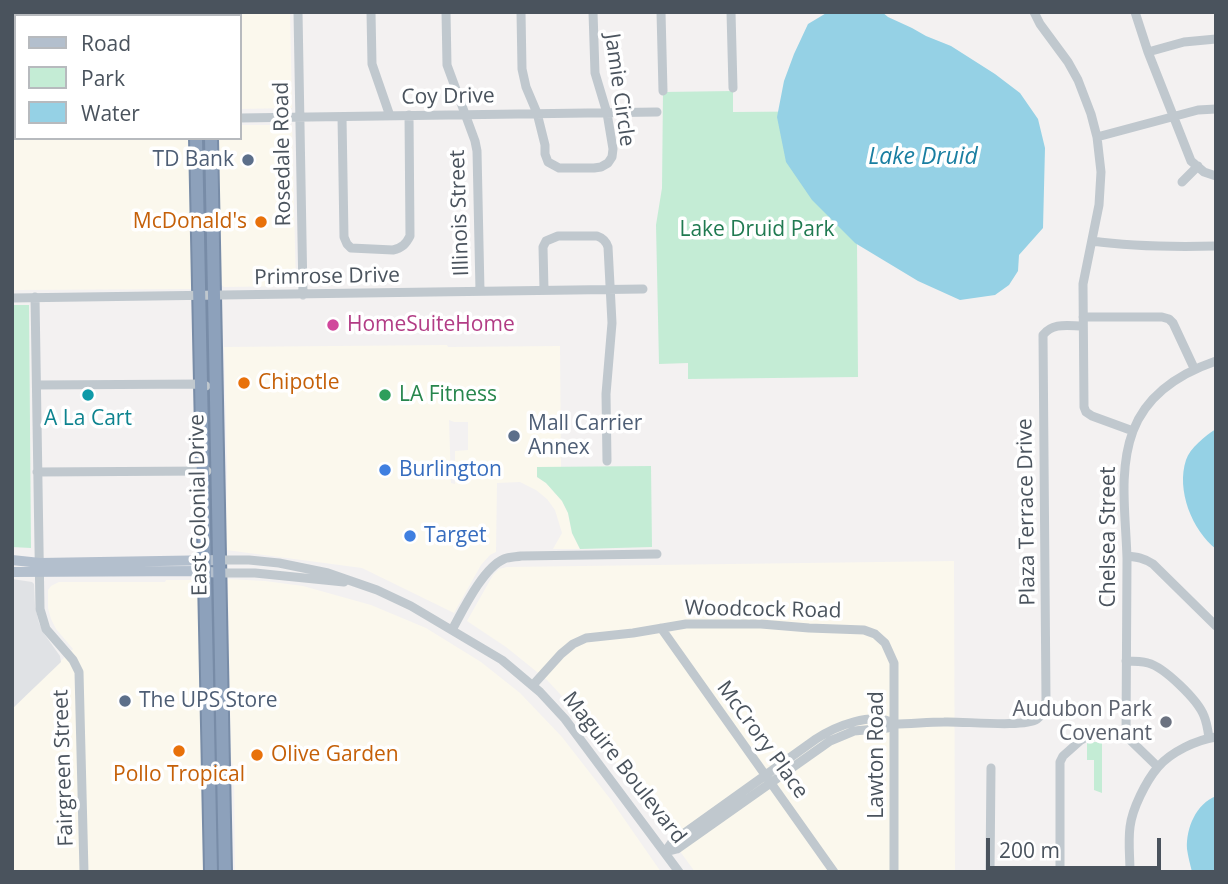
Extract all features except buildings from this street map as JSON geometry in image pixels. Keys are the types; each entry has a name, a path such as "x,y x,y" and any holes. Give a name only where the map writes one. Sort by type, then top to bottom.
{"highway":[{"name":"East Colonial Drive","path":"196,140 211,872"},
{"name":"East Colonial Drive","path":"211,140 225,872"},
{"path":"208,679 214,687 215,760 224,773"},
{"path":"209,769 217,780 219,813 225,821"}],"main road":[{"name":"Maguire Boulevard","path":"12,560 40,568"},
{"name":"Maguire Boulevard","path":"12,572 40,568 220,566"}],"street":[{"name":"Rosedale Road","path":"298,12 303,295"},
{"path":"371,12 372,64 390,116"},
{"name":"Illinois Street","path":"446,12 447,65 477,151 480,291"},
{"path":"521,12 522,69 537,113"},
{"name":"Jamie Circle","path":"537,113 548,162 559,167 601,167 612,157 607,113 595,73 593,12"},
{"path":"662,12 663,91"},
{"path":"731,12 733,88"},
{"path":"1034,12 1078,80 1097,137 1101,172 1099,205 1084,272 1086,412 1133,430 1147,407 1168,383 1194,368 1216,360"},
{"path":"1135,12 1172,117 1191,161 1204,172 1216,176"},
{"path":"1148,52 1184,42 1216,39"},
{"path":"1097,137 1198,110 1216,109"},
{"name":"Coy Drive","path":"242,118 657,112"},
{"path":"342,117 344,237 351,248 393,250 406,244 410,236 409,115"},
{"path":"1182,182 1198,166"},
{"path":"544,290 543,247 546,242 558,236 602,237 608,247 612,323 606,394 607,461"},
{"path":"1092,241 1137,246 1216,246"},
{"name":"Primrose Drive","path":"12,298 643,289"},
{"name":"Fairgreen Street","path":"35,297 40,609 46,629 73,660 79,673 84,872"},
{"path":"1083,322 1162,317 1169,319 1194,368"},
{"name":"Plaza Terrace Drive","path":"894,724 1028,722 1039,718 1043,712 1046,705 1043,335 1055,326 1083,322"},
{"path":"37,385 202,384 216,393"},
{"name":"Chelsea Street","path":"1126,736 1124,489 1126,460 1133,430"},
{"path":"37,472 217,471"},
{"path":"452,630 482,580 493,567 505,559 521,556 657,554"},
{"path":"1126,556 1146,559 1153,564 1216,626"},
{"name":"Maguire Boulevard","path":"220,566 249,559 328,573 411,606 502,660 533,685 565,719 679,872"},
{"name":"Woodcock Road","path":"533,685 561,654 586,638 634,634 686,624 856,629 872,632 883,640"},
{"name":"McCrory Place","path":"662,628 834,872"},
{"name":"Lawton Road","path":"883,640 894,663 894,872"},
{"path":"1126,661 1152,663 1164,671 1200,708 1212,737 1177,752 1158,767 1134,811 1130,828 1130,872"},
{"path":"664,852 673,842 768,778 816,739 836,728 867,720 885,719 894,724"},
{"path":"1060,872 1060,762 1063,756 1088,736 1126,736 1158,767"},
{"path":"990,872 991,768"}],"shaded area":[{"path":"12,12 186,12 14,14 14,140 191,140 193,289 12,290"},
{"path":"290,12 292,108 242,109 242,14 215,14"},
{"path":"242,125 292,125 296,286 224,287 220,284 218,140 242,140"},
{"path":"560,346 561,467 538,467 537,477 562,501 580,549 553,549 562,533 555,510 536,490 520,482 497,483 496,552 481,565 454,613 362,568 226,550 224,347","holes":["449,420 468,422 468,450 455,451 455,484 451,483"]},
{"path":"954,561 955,872 695,872 574,709 547,680 506,647 467,621 493,575 499,569 507,567"},
{"path":"12,579 34,584 39,623 61,662 12,709"},
{"path":"228,579 303,586 371,605 426,628 481,662 520,693 562,737 611,800 661,872 235,872"},
{"path":"199,580 205,872 12,872 12,709 73,649 51,619 48,590 59,582"}],"green space":[{"name":"Lake Druid Park","path":"733,91 733,112 856,111 858,377 688,379 688,363 659,364 656,225 662,188 663,92"},
{"path":"12,305 29,305 31,548 12,547"},
{"path":"651,466 652,547 580,549 562,501 537,477 537,467"},
{"path":"1087,742 1102,742 1102,793 1094,790 1094,760 1087,760"}],"water":[{"name":"Lake Druid","path":"828,12 882,12 951,46 1020,93 1038,119 1045,148 1043,228 1019,255 1018,271 1009,285 995,295 960,300 918,281 855,243 812,200 786,162 777,117 784,81 808,24"},
{"path":"1216,429 1216,549 1200,531 1188,509 1183,472 1191,451"},
{"path":"1216,796 1216,872 1192,872 1187,849 1190,825 1203,805"}],"place":[{"name":"TD Bank","path":"248,160"},
{"name":"McDonald's","path":"261,222"},
{"name":"HomeSuiteHome","path":"333,325"},
{"name":"Chipotle","path":"244,383"},
{"name":"A La Cart","path":"88,395"},
{"name":"LA Fitness","path":"385,395"},
{"name":"Mall Carrier Annex","path":"514,436"},
{"name":"Burlington","path":"385,470"},
{"name":"Target","path":"410,536"},
{"name":"The UPS Store","path":"125,701"},
{"name":"Audubon Park Covenant","path":"1166,722"},
{"name":"Pollo Tropical","path":"179,751"},
{"name":"Olive Garden","path":"257,755"}]}
